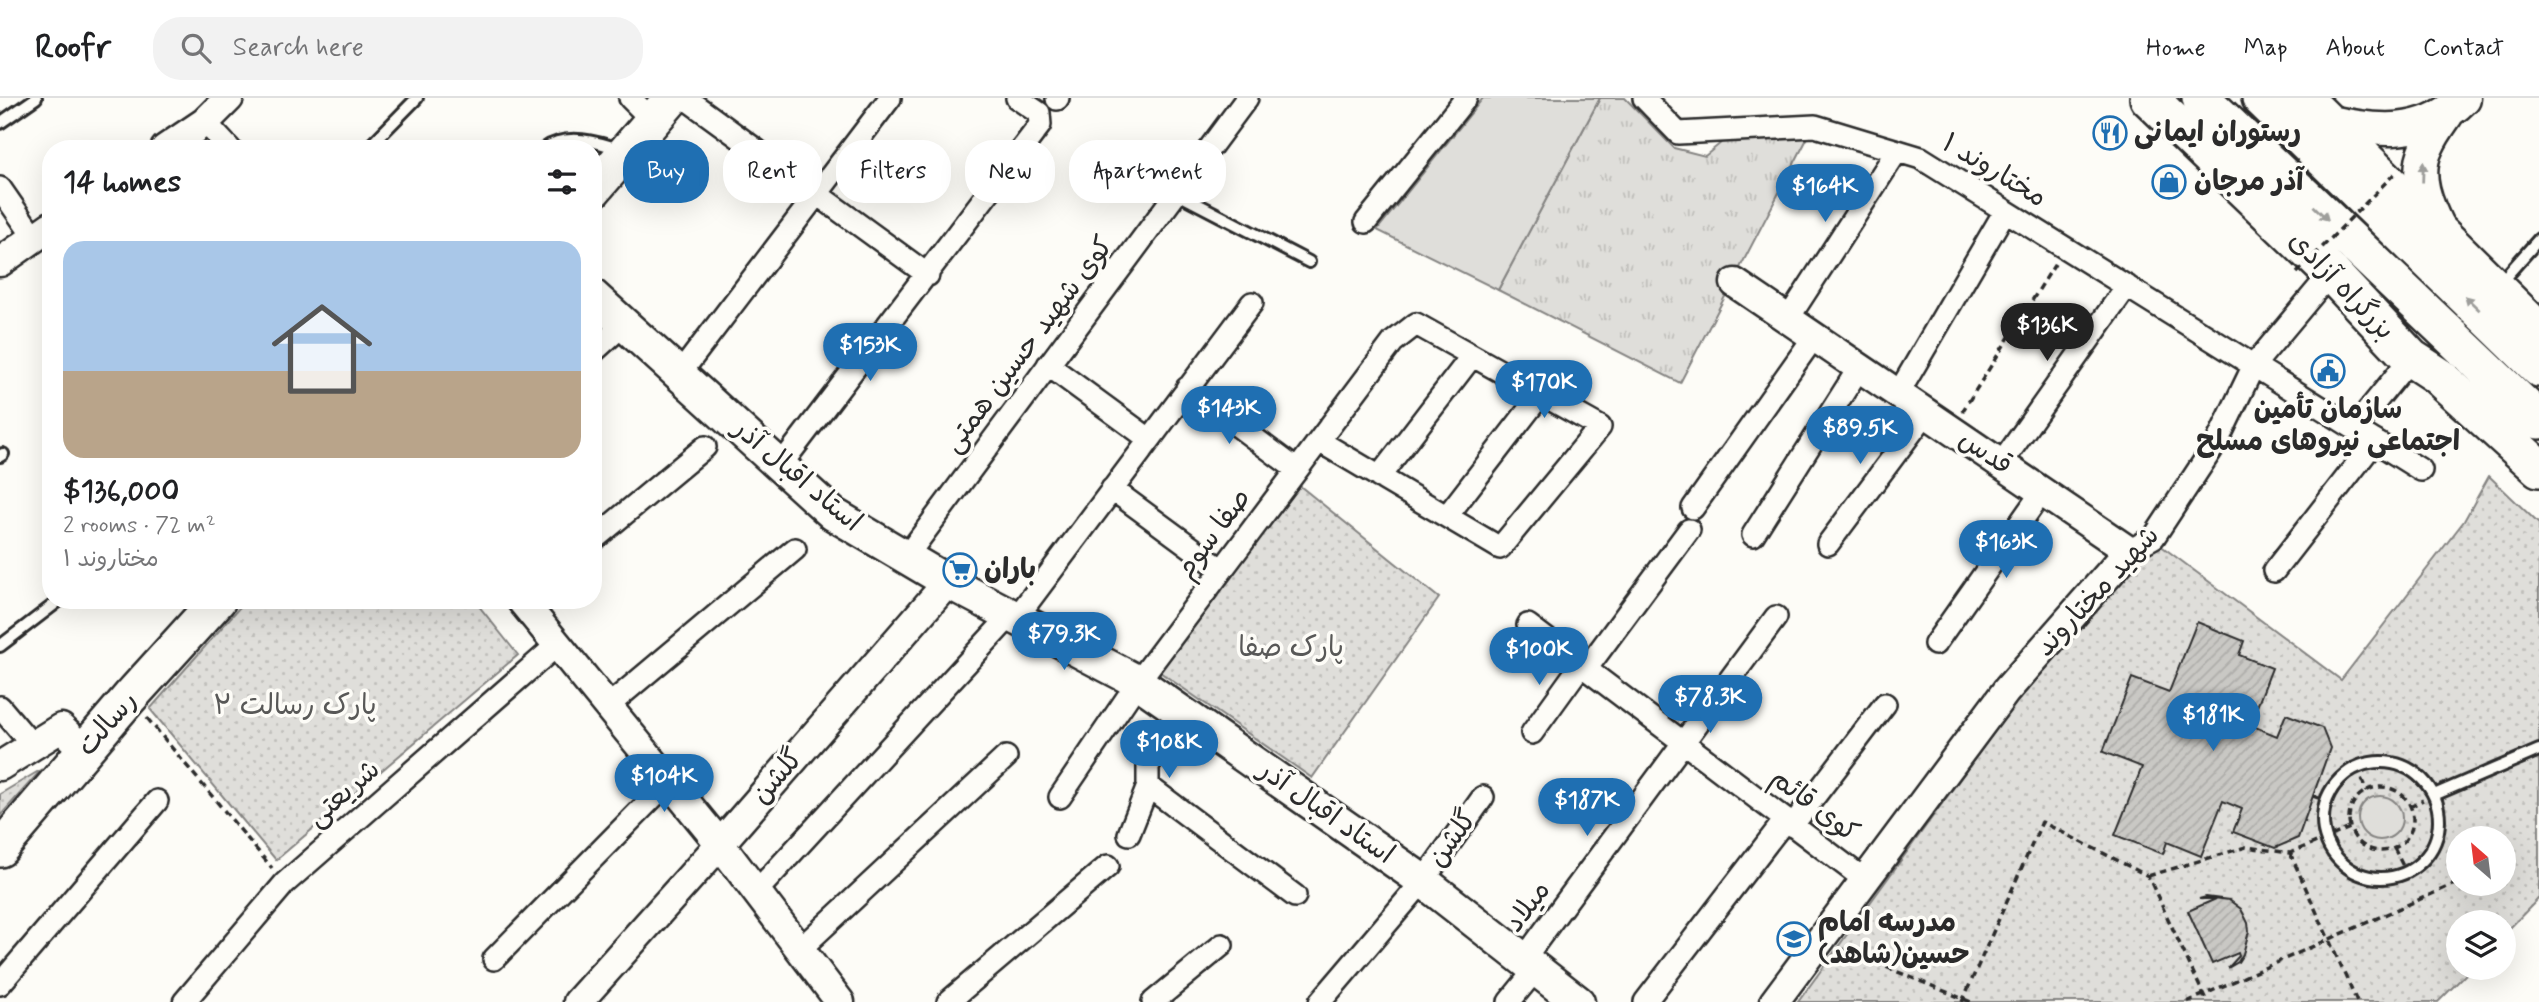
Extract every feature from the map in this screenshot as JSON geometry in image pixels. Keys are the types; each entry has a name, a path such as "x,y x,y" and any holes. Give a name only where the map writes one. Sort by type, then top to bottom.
{"highway":[{"name":"بزرگراه آزادی","path":"2148,98 2314,273 2531,460"},
{"name":"بزرگراه آزادی","path":"2201,98 2539,420"},
{"path":"2261,98 2536,353"},
{"path":"2315,109 2500,293 2536,353"},
{"path":"2423,366 2497,381 2531,460"}],"main road":[{"path":"633,140 652,106"},
{"path":"2315,109 2360,128 2388,131 2418,125 2455,106"},
{"path":"2441,234 2425,196 2422,164 2426,148 2455,106"},
{"path":"602,180 623,156"},
{"name":"استاد اقبال آذر","path":"602,304 833,514 948,582 1138,682 1423,881 1578,1002"},
{"name":"رسالت","path":"0,849 210,609"}],"street":[{"path":"178,140 205,122 229,98"},
{"path":"685,98 743,140"},
{"path":"822,185 890,98"},
{"path":"780,466 1040,125 1038,113 1017,98"},
{"name":"کوی شهید حسین همتی","path":"1216,140 1247,98"},
{"path":"1366,222 1466,98"},
{"name":"مختاروند ۱","path":"1644,98 1678,133 1815,126 1921,158 2421,470"},
{"path":"205,122 222,140"},
{"path":"1788,319 1896,151"},
{"path":"0,188 42,232 0,262"},
{"path":"822,197 928,275"},
{"path":"679,375 808,203"},
{"name":"کوی شهید حسین همتی","path":"906,558 1169,203"},
{"path":"1898,394 2005,211"},
{"name":"شهید مختاروند","path":"1774,1002 2006,691 2129,551 2154,537 2218,440 2254,365 2314,273"},
{"name":"قدس","path":"1735,283 2129,551"},
{"path":"2001,464 2127,286"},
{"path":"756,892 1014,616 1252,303"},
{"path":"602,344 624,324"},
{"name":"صفا سوم","path":"1060,797 1138,682 1393,342 1416,324 1472,356"},
{"path":"1693,509 1814,337"},
{"path":"1318,441 1379,477 1447,516 1500,548 1600,427 1472,356 1379,477"},
{"path":"1048,365 1149,439"},
{"path":"2354,428 2423,366"},
{"path":"1753,535 1859,368"},
{"path":"1186,388 1297,470"},
{"path":"1447,516 1541,394"},
{"path":"1828,544 1926,413"},
{"path":"2274,571 2375,441"},
{"path":"602,533 705,447"},
{"path":"1112,489 1222,570"},
{"path":"1935,644 2042,492"},
{"path":"1532,733 1689,530"},
{"path":"608,706 795,549"},
{"name":"گلشن","path":"578,1002 720,844 948,582"},
{"path":"528,609 720,844 840,1002"},
{"name":"میلاد","path":"1509,1002 1530,965 1685,742 1776,617"},
{"name":"کوی قائم","path":"1528,625 1865,880"},
{"name":"شریعتی","path":"184,1002 285,883 558,645"},
{"path":"1645,1002 1885,704"},
{"path":"0,707 33,746"},
{"path":"1129,834 1148,786 1148,766 1183,713"},
{"path":"0,766 61,728 84,750"},
{"path":"799,950 1006,757"},
{"path":"494,959 669,781"},
{"path":"1148,786 1295,896"},
{"name":"گلشن","path":"1320,1002 1423,881 1483,797"},
{"path":"0,984 157,801"},
{"path":"948,1002 1108,866"},
{"path":"1153,1002 1222,945"}],"lane":[{"path":"0,123 36,98"},
{"path":"376,140 417,98"},
{"path":"602,144 623,150"},
{"path":"1195,203 1309,262"},
{"path":"2500,293 2539,239"},
{"path":"0,646 48,609"},
{"path":"2434,795 2539,750"},
{"path":"2372,762 2391,762 2409,768 2424,779 2434,795 2439,814 2438,834 2430,852 2417,866 2406,872 2379,878 2360,874 2343,864 2330,849 2323,813 2339,779 2356,768 2372,762"}],"path":[{"path":"2314,273 2396,172"},
{"path":"1951,430 2065,248"},
{"path":"130,698 285,883"},
{"path":"2356,768 2367,791"},
{"path":"2380,787 2391,789 2401,794 2408,802 2412,813 2409,834 2394,848 2384,851 2364,847 2350,828 2350,812 2354,803 2367,791 2380,787"},
{"path":"2313,796 2327,801"},
{"path":"1963,1001 2042,822 2148,876 2207,1002"},
{"path":"2148,876 2246,847 2290,853 2350,828"},
{"path":"2394,848 2406,872"},
{"path":"2290,853 2331,939 2357,1002"},
{"path":"2187,1002 2446,888"},
{"path":"1822,938 1970,1002"}],"green space":[{"path":"1483,98 1600,98 1498,290 1377,230"},
{"path":"1600,98 1625,98 1674,148 1705,156 1749,120 1808,137 1680,383 1498,290"},
{"path":"2489,476 2539,524 2539,898 2516,922 2516,910 2446,910 2446,980 2460,980 2438,1002 1798,1002 2013,706 2156,542 2341,680 2464,521"},
{"name":"پارک صفا","path":"1300,486 1439,598 1312,778 1157,670"},
{"name":"پارک رسالت ۲","path":"238,609 481,609 518,655 276,860 150,709"},
{"path":"42,769 0,816 0,794"},
{"path":"2380,796 2395,803 2402,818 2395,833 2380,840 2365,833 2358,818 2365,803"}],"building":[{"path":"2197,622 2244,641 2239,655 2272,668 2250,725 2277,736 2286,714 2322,728 2330,748 2298,838 2275,848 2233,832 2242,809 2223,801 2201,856 2167,842 2163,854 2115,835 2142,767 2103,752 2132,678 2169,692"},
{"path":"2206,897 2229,900 2241,909 2248,923 2249,931 2243,954 2238,962 2228,968 2239,956 2238,953 2212,964 2188,911 2216,899 2199,899"}],"place":[{"name":"رستوران ایمانی","path":"2110,133"},
{"name":"آذر مرجان","path":"2169,182"},
{"name":"سازمان تأمین اجتماعی نیروهای مسلح","path":"2328,371"},
{"name":"باران","path":"960,570"},
{"name":"مدرسه امام حسین(شاهد)","path":"1794,939"}]}
